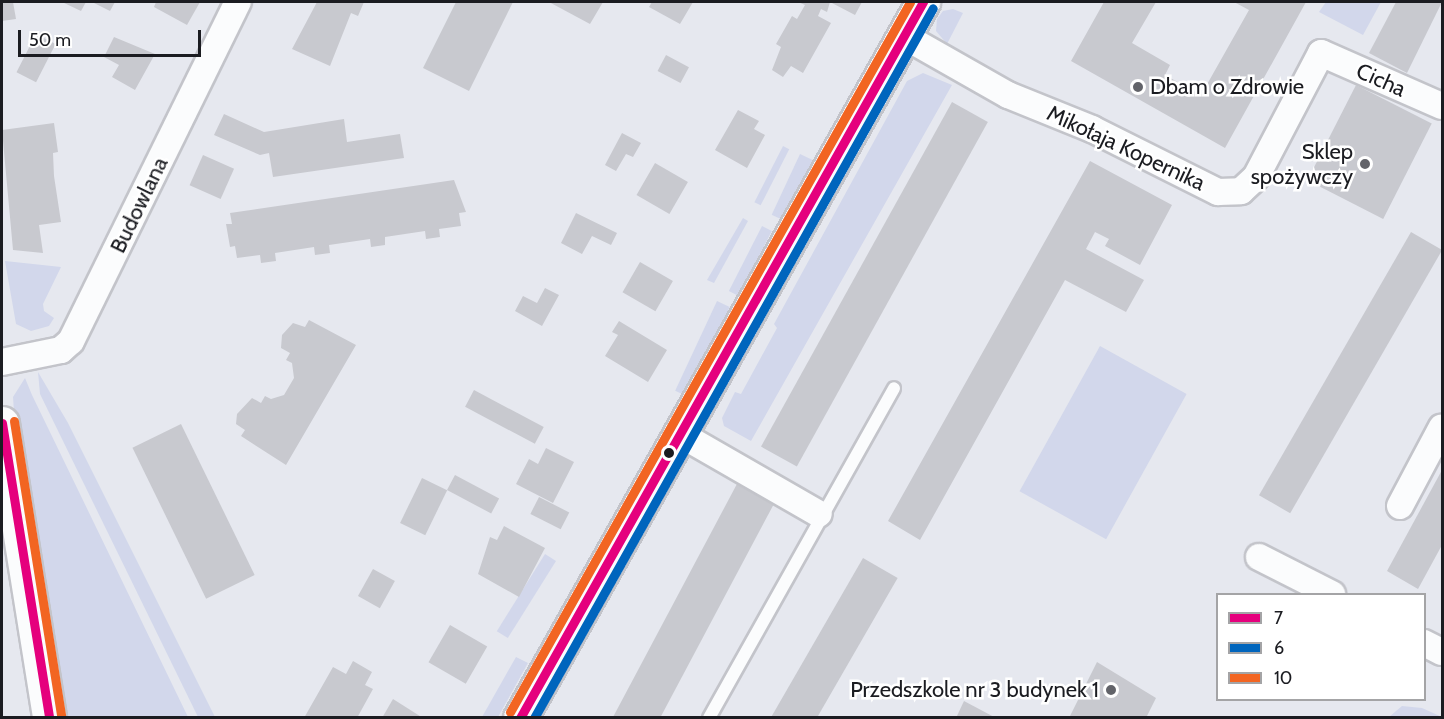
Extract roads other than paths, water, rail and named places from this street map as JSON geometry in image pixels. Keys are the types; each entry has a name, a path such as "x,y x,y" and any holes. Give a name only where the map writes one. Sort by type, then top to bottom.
{"street":[{"name":"Budowlana","path":"2,362 61,350 71,341 238,2"},
{"path":"520,717 923,2"},
{"name":"Mikołaja Kopernika","path":"904,36 1008,95 1092,129 1218,192 1241,191 1256,177 1321,53"},
{"name":"Cicha","path":"1321,53 1443,106"},
{"path":"2,423 49,717"},
{"path":"1400,506 1443,427"},
{"path":"680,434 819,514"},
{"path":"1259,557 1330,593"},
{"path":"1426,643 1443,652"}],"lane":[{"path":"709,717 819,514 894,388"}],"place":[{"name":"Dbam o Zdrowie","path":"1138,87"},
{"name":"Sklep spożywczy","path":"1365,164"},
{"name":"Przedszkole nr 3 budynek 1","path":"1111,690"}]}
